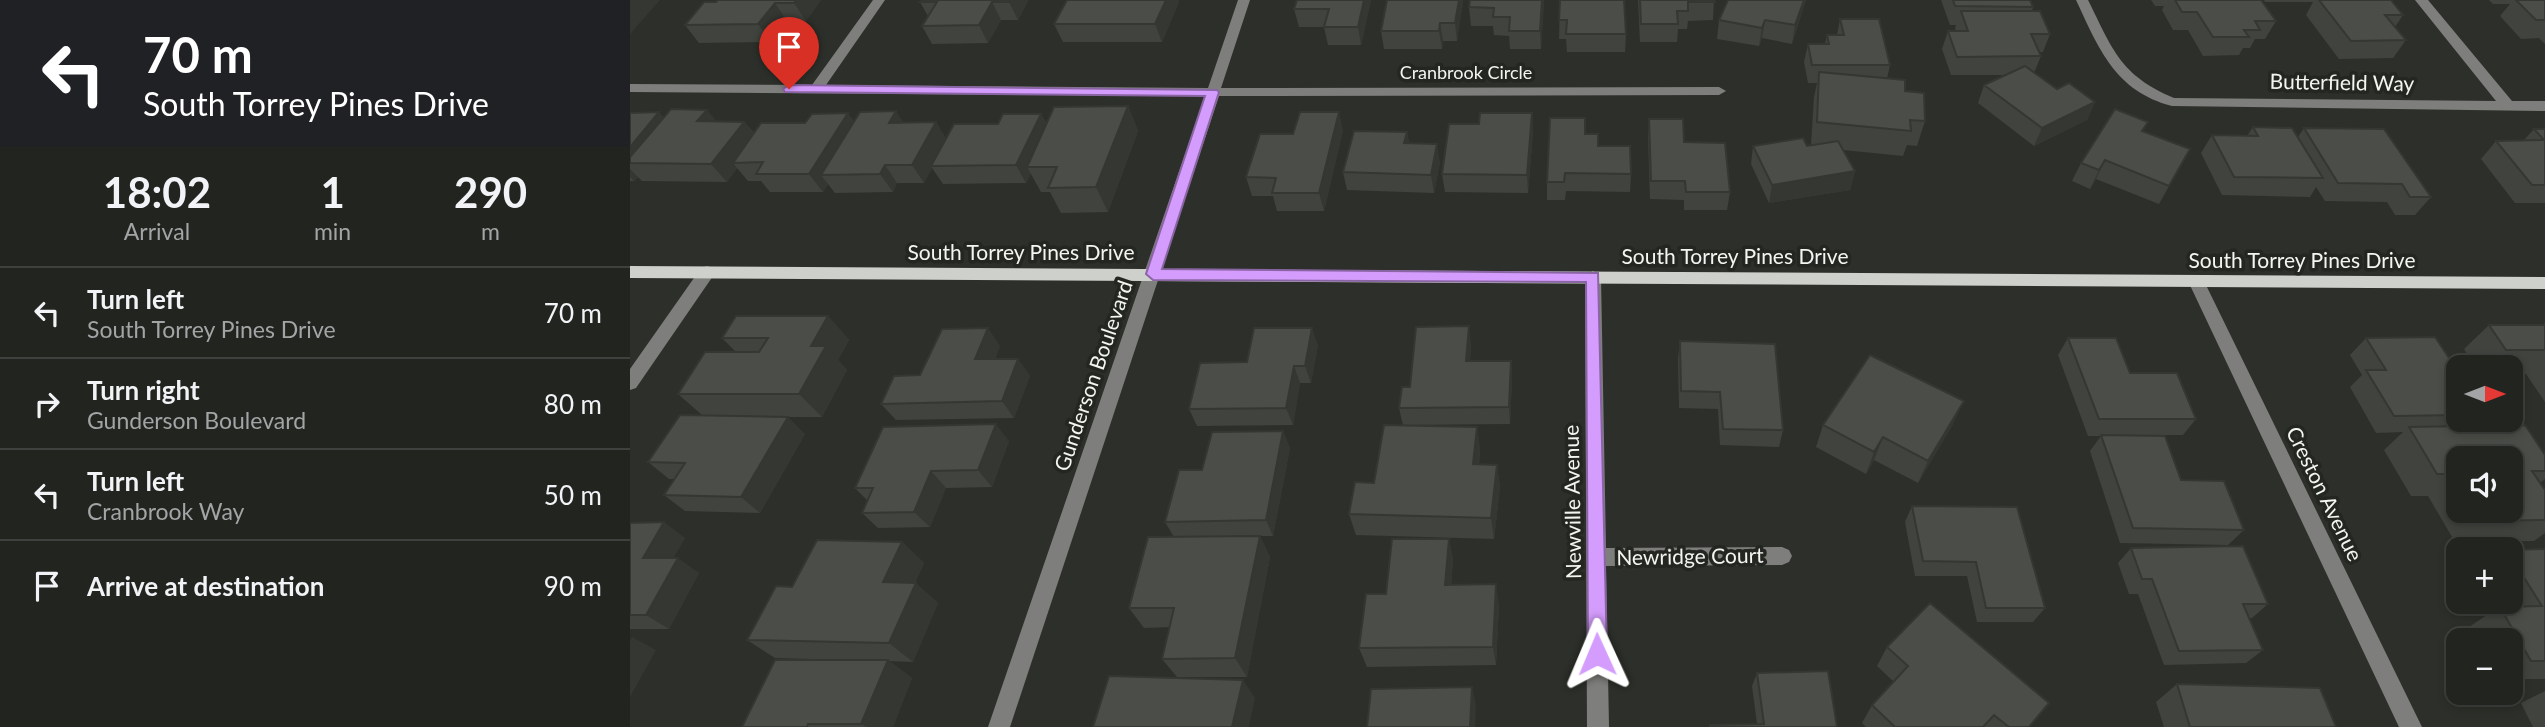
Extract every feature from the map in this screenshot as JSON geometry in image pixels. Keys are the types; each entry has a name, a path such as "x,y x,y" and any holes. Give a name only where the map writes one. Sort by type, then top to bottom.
{"main road":[{"name":"South Torrey Pines Drive","path":"630,272 2545,283"}],"street":[{"path":"816,89 879,0"},
{"name":"Gunderson Boulevard","path":"999,727 1244,0"},
{"name":"Butterfield Way","path":"2082,0 2110,58 2140,89 2172,102 2545,106"},
{"path":"2421,0 2508,106"},
{"name":"Cranbrook Circle","path":"630,88 1213,92 1719,91"},
{"path":"630,383 706,272"},
{"name":"Newville Avenue","path":"1593,277 1598,727"},
{"name":"Creston Avenue","path":"2196,281 2411,727"},
{"name":"Newridge Court","path":"1597,558 1783,556"}],"building":[{"path":"796,0 794,3 775,3 758,24 685,25 704,2"},
{"path":"1010,0 992,2 979,25 922,26 937,2 920,2"},
{"path":"1067,0 1166,0 1155,24 1054,24"},
{"path":"1297,0 1364,0 1358,27 1324,27 1329,9 1294,9"},
{"path":"1387,0 1459,0 1455,23 1440,23 1439,31 1381,31"},
{"path":"1470,0 1542,0 1540,31 1509,31 1510,17 1493,17 1494,8 1469,7"},
{"path":"1560,0 1624,0 1626,34 1566,34 1567,20 1559,20"},
{"path":"1640,0 1715,2 1688,2 1688,11 1677,11 1678,24 1641,24"},
{"path":"1728,0 1804,0 1795,25 1765,20 1762,28 1719,20"},
{"path":"1953,0 2030,0 2033,7 1955,6"},
{"path":"2175,0 2261,0 2276,21 2255,21 2260,30 2244,30 2249,37 2213,37 2197,12 2182,12"},
{"path":"2319,0 2391,0 2403,15 2385,15 2406,40 2351,41"},
{"path":"2516,0 2545,0 2545,20 2536,20"},
{"path":"1961,11 2040,11 2050,34 2031,34 2041,56 1957,57 1948,31 1968,31"},
{"path":"1840,19 1879,19 1890,65 1812,65 1808,44 1829,44 1827,35 1844,35"},
{"path":"2025,66 2057,89 2069,83 2095,102 2042,128 1984,85"},
{"path":"1819,72 1905,80 1905,91 1924,93 1925,121 1910,120 1911,131 1817,122"},
{"path":"1128,106 1096,187 1048,188 1057,167 1027,167 1054,107"},
{"path":"671,109 707,110 697,121 744,122 711,164 630,163 630,157"},
{"path":"2115,109 2148,122 2142,131 2190,149 2169,186 2105,160 2099,170 2081,163"},
{"path":"896,111 889,123 936,122 912,165 885,165 880,174 821,175 860,112"},
{"path":"659,112 630,147 630,113"},
{"path":"1300,112 1339,112 1319,193 1272,193 1276,178 1246,177 1260,134 1293,134"},
{"path":"848,113 809,174 756,174 763,162 733,163 761,123 805,123 812,114"},
{"path":"1480,113 1532,113 1527,175 1442,174 1449,124 1479,124"},
{"path":"1003,114 1041,114 1016,165 931,166 954,124 998,124"},
{"path":"1550,118 1585,118 1585,134 1598,134 1598,146 1630,146 1631,174 1565,173 1564,182 1547,182"},
{"path":"1649,119 1683,119 1684,142 1725,143 1730,192 1686,192 1685,181 1651,181"},
{"path":"2253,127 2292,128 2323,178 2234,177 2212,135 2258,136"},
{"path":"2304,128 2384,129 2431,197 2410,197 2402,184 2338,183"},
{"path":"2534,129 2545,129 2545,185 2532,185 2496,141 2544,140"},
{"path":"1354,131 1407,132 1404,143 1437,144 1431,175 1343,172"},
{"path":"1803,138 1807,146 1838,141 1855,171 1772,185 1753,146"},
{"path":"736,316 828,316 811,346 826,346 799,394 678,394 705,352 759,352 768,338 722,338"},
{"path":"2489,325 2545,325 2545,350 2506,350"},
{"path":"1469,326 1466,361 1511,361 1509,407 1399,408 1402,387 1410,387 1416,327"},
{"path":"988,328 975,359 1018,359 1002,401 881,404 894,376 920,375 942,329"},
{"path":"1254,328 1312,328 1305,366 1294,366 1286,408 1189,409 1200,363 1247,362"},
{"path":"2435,337 2447,355 2446,415 2394,416 2366,370 2386,370 2366,338"},
{"path":"2068,338 2116,338 2130,373 2177,373 2196,419 2099,419"},
{"path":"1680,341 1775,344 1783,430 1723,429 1720,392 1681,391"},
{"path":"1870,355 1964,401 1928,461 1883,437 1874,452 1823,425"},
{"path":"680,415 788,417 741,497 664,495 685,463 648,462"},
{"path":"996,424 978,470 931,471 914,512 862,513 873,488 855,488 883,427"},
{"path":"1384,425 1477,427 1473,464 1497,465 1491,518 1349,514 1355,482 1374,483"},
{"path":"2524,425 2545,455 2545,471 2532,471 2545,490 2545,520 2523,520 2523,446 2446,446 2446,474 2437,474 2409,427 2446,426 2446,432 2524,432"},
{"path":"1283,431 1266,520 1165,522 1179,470 1202,470 1212,432"},
{"path":"2101,435 2165,436 2181,480 2224,481 2244,530 2133,528"},
{"path":"1912,506 2017,507 2045,608 1986,608 1976,562 1923,561"},
{"path":"664,522 643,558 678,558 646,615 630,615 630,523"},
{"path":"1260,536 1235,658 1162,659 1174,608 1129,608 1148,537"},
{"path":"1392,539 1449,539 1445,585 1496,584 1493,647 1359,648 1366,594 1386,594"},
{"path":"817,540 902,542 883,582 916,583 889,643 747,640 776,586 792,587"},
{"path":"2243,546 2268,604 2243,604 2263,650 2179,651 2152,579 2142,579 2131,548"},
{"path":"2545,549 2545,661 2531,661 2523,647 2523,628 2512,628 2504,614 2523,614 2523,606 2542,606 2523,576 2523,550"},
{"path":"1930,603 2049,703 2029,727 2009,727 1994,715 1983,727 1895,727 1872,705 1908,666 1887,647"},
{"path":"775,660 888,660 861,724 742,727"},
{"path":"1828,671 1837,727 1710,727 1764,724 1757,673"},
{"path":"1109,676 1243,680 1232,727 1093,727"},
{"path":"2177,684 2320,688 2336,727 2190,727"},
{"path":"1472,687 1470,727 1367,727 1371,689"}],"route":[{"path":"789,89 1213,92 1153,274 1593,277 1597,654"}]}
